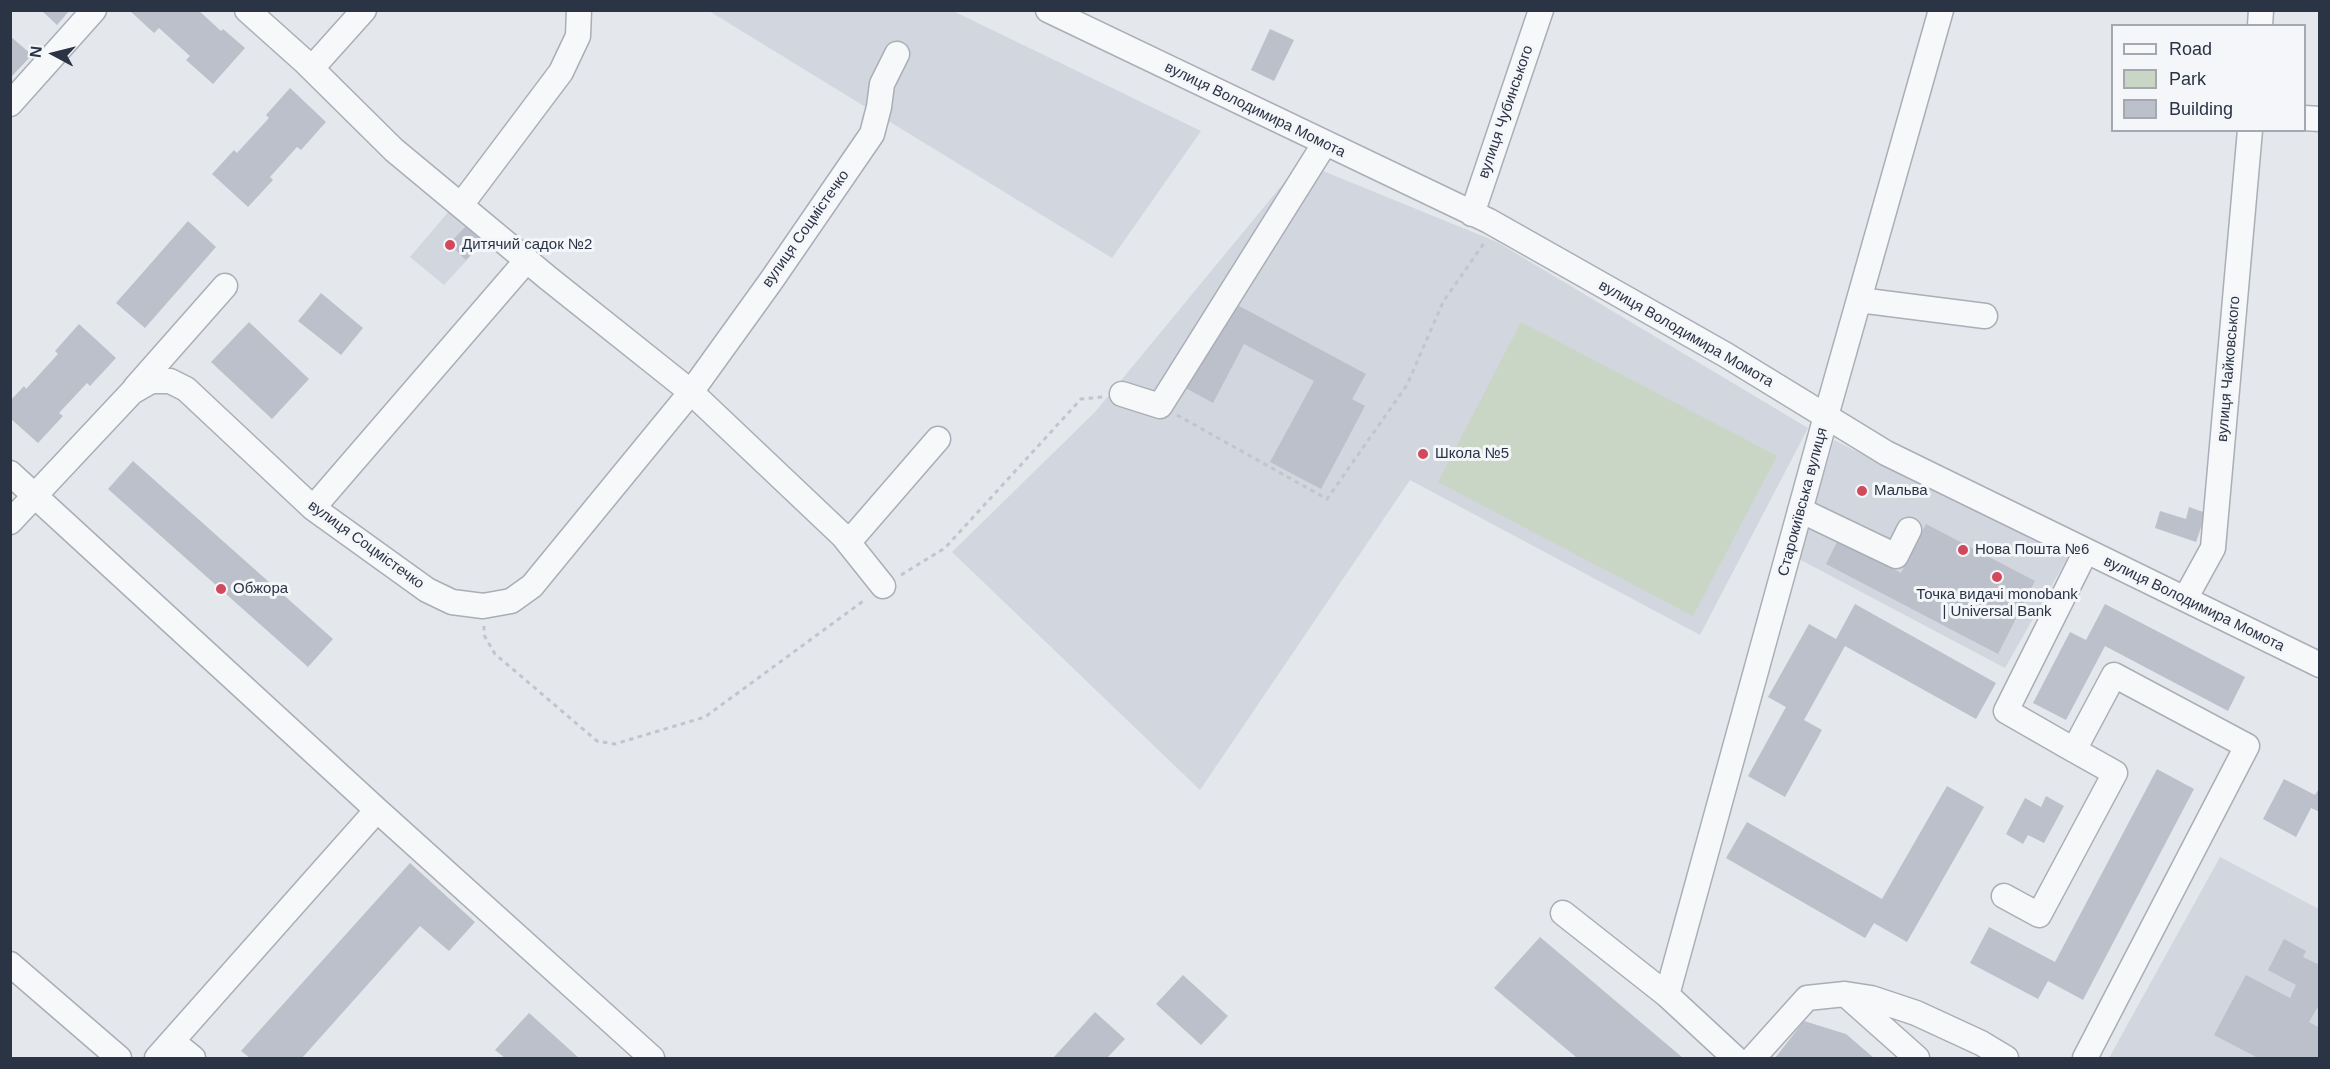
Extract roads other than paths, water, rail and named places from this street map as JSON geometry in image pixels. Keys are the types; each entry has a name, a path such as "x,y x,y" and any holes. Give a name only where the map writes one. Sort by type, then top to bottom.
{"street":[{"path":"10,104 94,10"},
{"path":"247,10 312,68 394,150 691,392 843,536 883,586"},
{"path":"312,68 364,10"},
{"path":"461,205 561,72 578,36 579,10"},
{"name":"вулиця Володимира Момота","path":"1048,10 1496,226 1726,355 1887,453 2319,665"},
{"name":"вулиця Чубинського","path":"1472,214 1541,10"},
{"name":"Старокиївська вулиця","path":"1667,995 1826,416 1941,10"},
{"name":"вулиця Соцмістечко","path":"10,522 132,392 151,381 170,381 186,389 313,508 427,590 452,602 483,606 511,601 532,586 691,392 872,134 882,84 897,54"},
{"name":"вулиця Чайковського","path":"2185,599 2213,548 2250,132"},
{"path":"1122,394 1160,406 1325,143"},
{"path":"313,508 527,260"},
{"path":"132,392 225,286"},
{"path":"1859,300 1985,316"},
{"path":"843,536 854,536 938,439"},
{"path":"10,473 652,1059"},
{"path":"1800,510 1896,556 1909,530"},
{"path":"2004,896 2038,915 2115,772 2006,711 2086,551"},
{"path":"2074,750 2114,675 2247,746 2085,1059"},
{"path":"193,1059 164,1050 369,802"},
{"path":"1563,913 1667,995 1735,1059"},
{"path":"10,964 119,1059"},
{"path":"1753,1059 1807,998 1845,994 1871,998 1916,1013 1981,1043 2006,1059"},
{"path":"1845,994 1917,1059"}],"place":[{"name":"Дитячий садок №2","path":"450,245"},
{"name":"Школа №5","path":"1423,454"},
{"name":"Мальва","path":"1862,491"},
{"name":"Нова Пошта №6","path":"1963,550"},
{"name":"Точка видачі monobank | Universal Bank","path":"1997,577"},
{"name":"Обжора","path":"221,589"}]}
